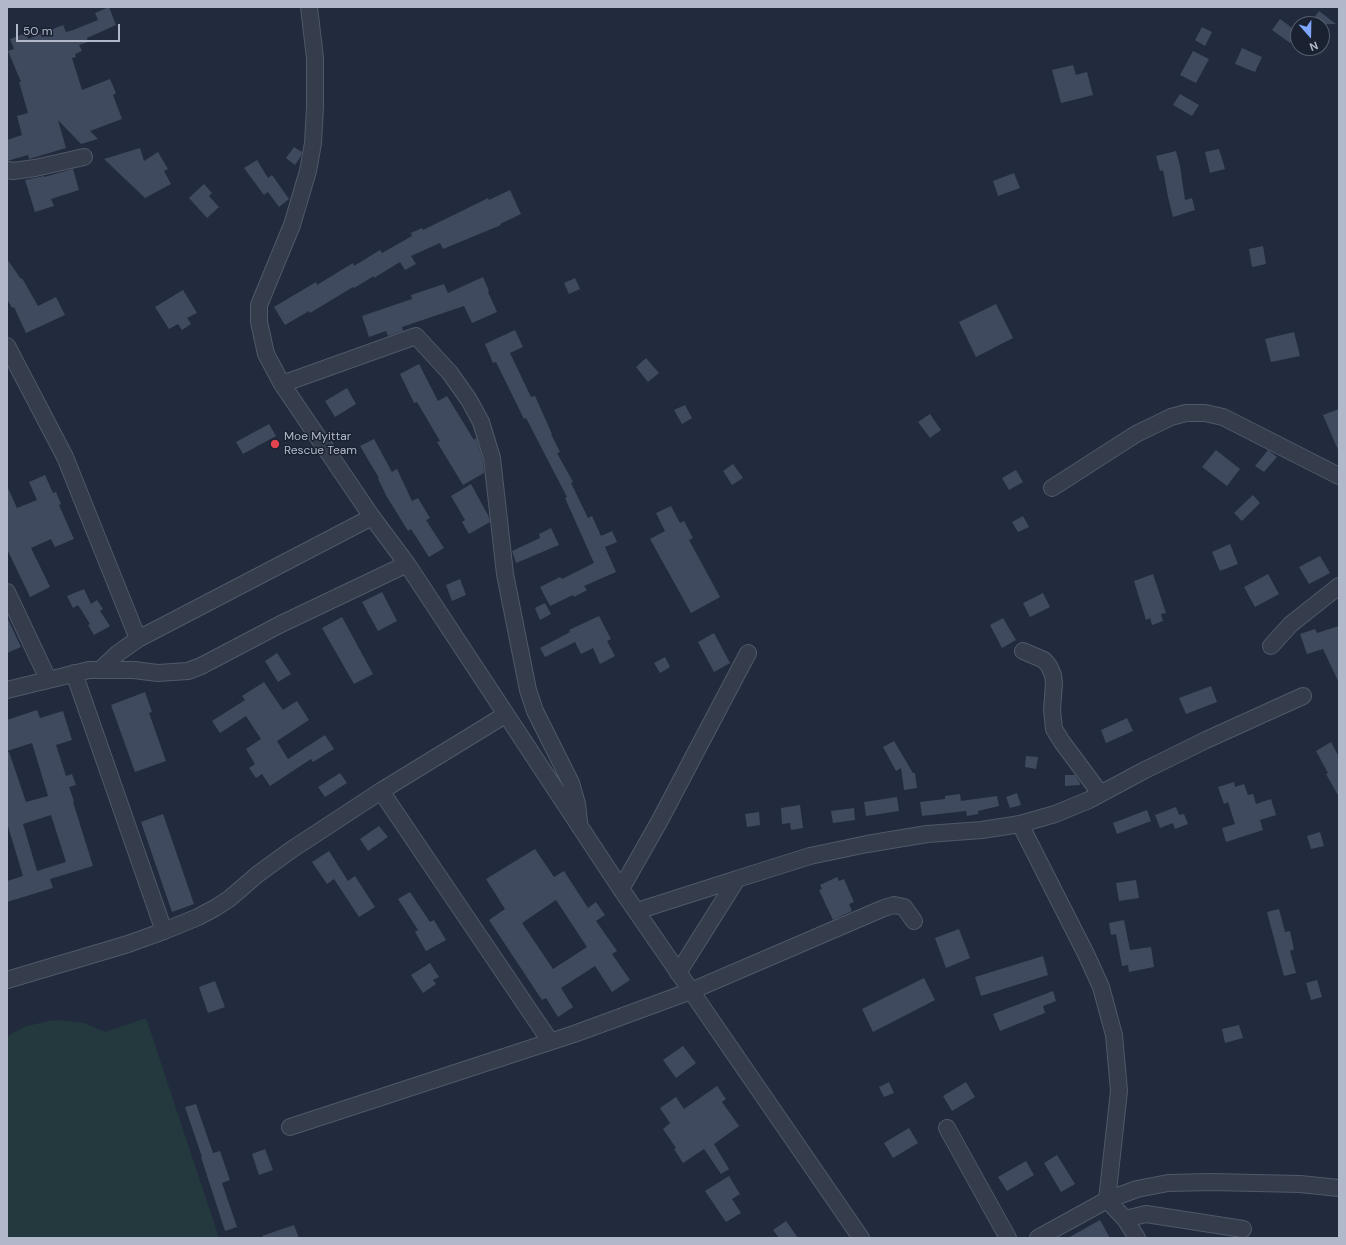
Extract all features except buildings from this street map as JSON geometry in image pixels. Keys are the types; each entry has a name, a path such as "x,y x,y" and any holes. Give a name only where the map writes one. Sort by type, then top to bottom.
{"street":[{"path":"309,7 315,58 313,143 308,171 292,225 259,305 259,322 266,354 282,384 372,517 407,564 621,889 861,1238"},
{"path":"7,170 13,171 35,168 84,157"},
{"path":"282,384 416,336 450,373 469,400 481,422 492,458 505,574 528,690 535,711 571,784 577,804 579,826"},
{"path":"7,346 65,457 138,639"},
{"path":"1052,488 1136,434 1171,417 1186,413 1205,413 1223,417 1339,476"},
{"path":"101,669 117,654 138,639 372,517"},
{"path":"7,690 89,670 134,670 158,673 188,671 201,666 281,624 407,564"},
{"path":"1271,646 1290,624 1339,586"},
{"path":"7,592 48,679"},
{"path":"1022,651 1044,660 1049,666 1053,675 1054,683 1052,710 1054,729 1100,793"},
{"path":"621,889 659,822 748,653"},
{"path":"74,673 164,931"},
{"path":"637,911 810,856 927,834 982,830 1020,824 1072,808 1143,770 1303,696"},
{"path":"8,977 128,944 198,917 229,899 279,858 381,791 505,715"},
{"path":"381,791 550,1041"},
{"path":"1020,824 1086,954 1101,987 1114,1035 1119,1091 1107,1200 1125,1219 1137,1238"},
{"path":"678,972 737,879"},
{"path":"290,1127 574,1034 692,991 884,908 894,905 904,907 914,921"},
{"path":"947,1128 1008,1238"},
{"path":"1038,1238 1107,1200 1137,1189 1168,1183 1211,1182 1300,1184 1339,1188"},
{"path":"1125,1219 1146,1214 1242,1229"}],"green space":[{"path":"146,1018 219,1238 7,1238 7,1036 27,1026 49,1021 61,1020 84,1023 105,1032"}],"place":[{"name":"Moe Myittar Rescue Team","path":"275,444"}]}
